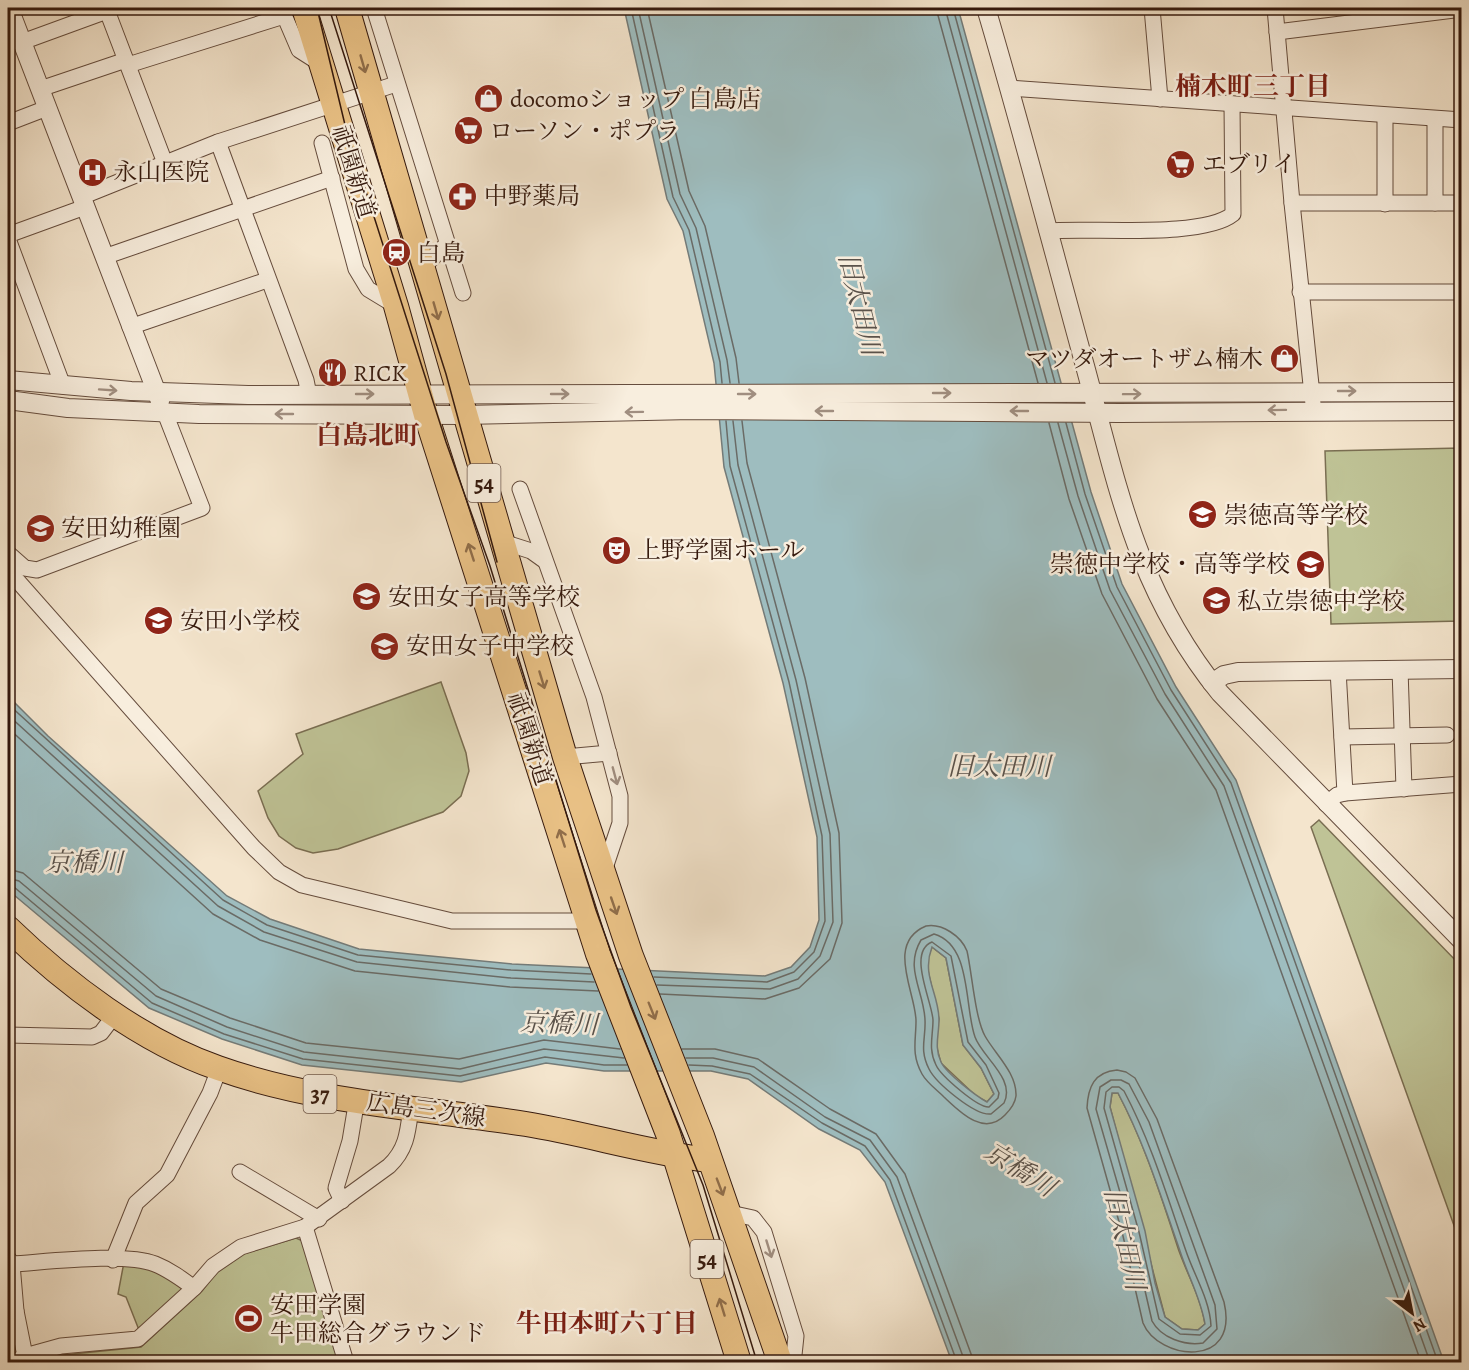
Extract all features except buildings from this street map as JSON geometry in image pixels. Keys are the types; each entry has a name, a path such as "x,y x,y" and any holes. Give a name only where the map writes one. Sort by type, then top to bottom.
{"main road":[{"name":"祇園新道","path":"347,8 500,541 565,757 631,956 701,1132 780,1362"},
{"name":"祇園新道","path":"290,10 321,63 424,404 598,954 666,1129 739,1362"},
{"name":"広島三次線","path":"8,928 114,1016 188,1056 219,1069 293,1089 529,1125 675,1156 709,1160"}],"street":[{"path":"8,553 25,567 38,570 202,508 130,327 40,89 15,33 9,8"},
{"path":"374,8 463,293"},
{"path":"986,8 1132,539 1159,600 1190,653 1212,682 1326,804 1461,941"},
{"path":"1152,8 1160,99"},
{"path":"1275,8 1300,292 1313,410"},
{"path":"15,33 107,9 165,163"},
{"path":"1277,32 1461,9"},
{"path":"40,89 290,10"},
{"path":"8,235 165,163 218,142 396,84"},
{"path":"1009,88 1232,104 1284,110 1461,120"},
{"path":"1047,231 1180,229 1226,219 1233,214 1232,104"},
{"path":"8,123 47,108"},
{"path":"1385,116 1385,204"},
{"path":"1435,119 1435,203"},
{"path":"218,142 267,280 306,380 309,395"},
{"path":"322,142 356,269 368,289 396,306"},
{"path":"104,257 332,178"},
{"path":"1292,203 1461,203"},
{"path":"8,239 63,386"},
{"path":"423,267 447,244"},
{"path":"130,327 267,280"},
{"path":"1300,292 1461,292"},
{"path":"8,380 156,392 309,395 461,405 691,402 1075,402 1097,412 1461,411"},
{"path":"1075,402 1092,393 1461,392"},
{"path":"8,400 68,408 165,413 424,404"},
{"path":"520,489 594,697 620,796 620,823 603,874"},
{"path":"500,541 531,551 545,561"},
{"path":"8,570 254,848 279,872 302,885 452,921 589,921"},
{"path":"1400,669 1404,789"},
{"path":"1212,682 1224,675 1238,672 1461,669"},
{"path":"1338,670 1345,794"},
{"path":"1342,737 1447,735"},
{"path":"565,757 609,753"},
{"path":"1326,804 1337,795 1461,784"},
{"path":"8,1035 92,1037 101,1034 114,1016"},
{"path":"113,1260 136,1203 167,1175 210,1093 219,1069"},
{"path":"342,1201 336,1188 350,1141 357,1099"},
{"path":"194,1288 170,1271 153,1263 113,1260 10,1261 12,1312 20,1359 61,1347 138,1339 194,1288 213,1266 240,1247 305,1227 319,1219 399,1156 405,1145 411,1107"},
{"path":"240,1172 319,1219"},
{"path":"730,1213 753,1218 764,1232 796,1336 794,1355 789,1362"},
{"path":"305,1227 346,1362"}],"green space":[{"path":"1461,448 1461,621 1331,624 1325,451"},
{"path":"441,682 466,753 469,771 461,796 443,812 338,849 313,853 296,848 279,836 268,818 258,791 303,754 296,734"},
{"path":"1319,820 1461,966 1461,1245 1311,827"},
{"path":"932,947 946,958 963,1045 981,1068 994,1094 987,1102 976,1096 941,1063 935,1041 939,1019 926,962"},
{"path":"1112,1093 1118,1093 1136,1131 1201,1305 1205,1324 1198,1330 1182,1329 1165,1317 1110,1107"},
{"name":"安田学園 牛田総合グラウンド","path":"296,1238 305,1242 340,1362 40,1362 63,1355 141,1347 202,1291 216,1273 243,1254"},
{"path":"124,1262 142,1264 187,1286 139,1330 126,1297 118,1294"}],"water":[{"name":"旧太田川","path":"624,8 958,8 1091,492 1122,584 1176,687 1236,780 1444,1362 952,1362 885,1182 860,1150 819,1129 748,1079 711,1071 604,1071 546,1063 461,1082 302,1065 222,1039 149,1008 8,890 8,696 48,736 227,896 270,919 359,949 512,964 765,976 791,967 810,947 819,920 817,837 783,683 724,467 714,363 683,231 667,199","holes":["932,947 946,958 963,1045 981,1068 994,1094 987,1102 955,1078 944,1067 939,1057 938,1010 928,967","1112,1093 1118,1093 1136,1132 1201,1306 1205,1324 1198,1330 1182,1329 1165,1317 1155,1283 1145,1231 1110,1107"]}],"tram line":[{"path":"317,8 346,129 446,442 490,566 596,910 631,1007 703,1185 757,1362"},
{"path":"329,8 446,374 497,562"}],"place":[{"name":"docomoショップ 白島店","path":"489,99"},
{"name":"ローソン・ポプラ","path":"468,131"},
{"name":"エブリイ","path":"1181,164"},
{"name":"永山医院","path":"92,172"},
{"name":"中野薬局","path":"463,196"},
{"name":"白島","path":"396,253"},
{"name":"マツダオートザム楠木","path":"1284,359"},
{"name":"RICK","path":"332,373"},
{"name":"崇徳高等学校","path":"1203,515"},
{"name":"安田幼稚園","path":"40,528"},
{"name":"上野学園ホール","path":"616,550"},
{"name":"崇徳中学校・高等学校","path":"1311,564"},
{"name":"安田女子高等学校","path":"367,597"},
{"name":"私立崇徳中学校","path":"1216,601"},
{"name":"安田小学校","path":"159,621"},
{"name":"安田女子中学校","path":"385,646"},
{"name":"安田学園 牛田総合グラウンド","path":"249,1319"}],"district":[{"name":"楠木町三丁目","path":"1253,86"},
{"name":"白島北町","path":"368,435"},
{"name":"牛田本町六丁目","path":"607,1323"}],"water label":[{"name":"京橋川","path":"84,862"},
{"name":"京橋川","path":"559,1023"},
{"name":"京橋川","path":"1020,1169"}]}
